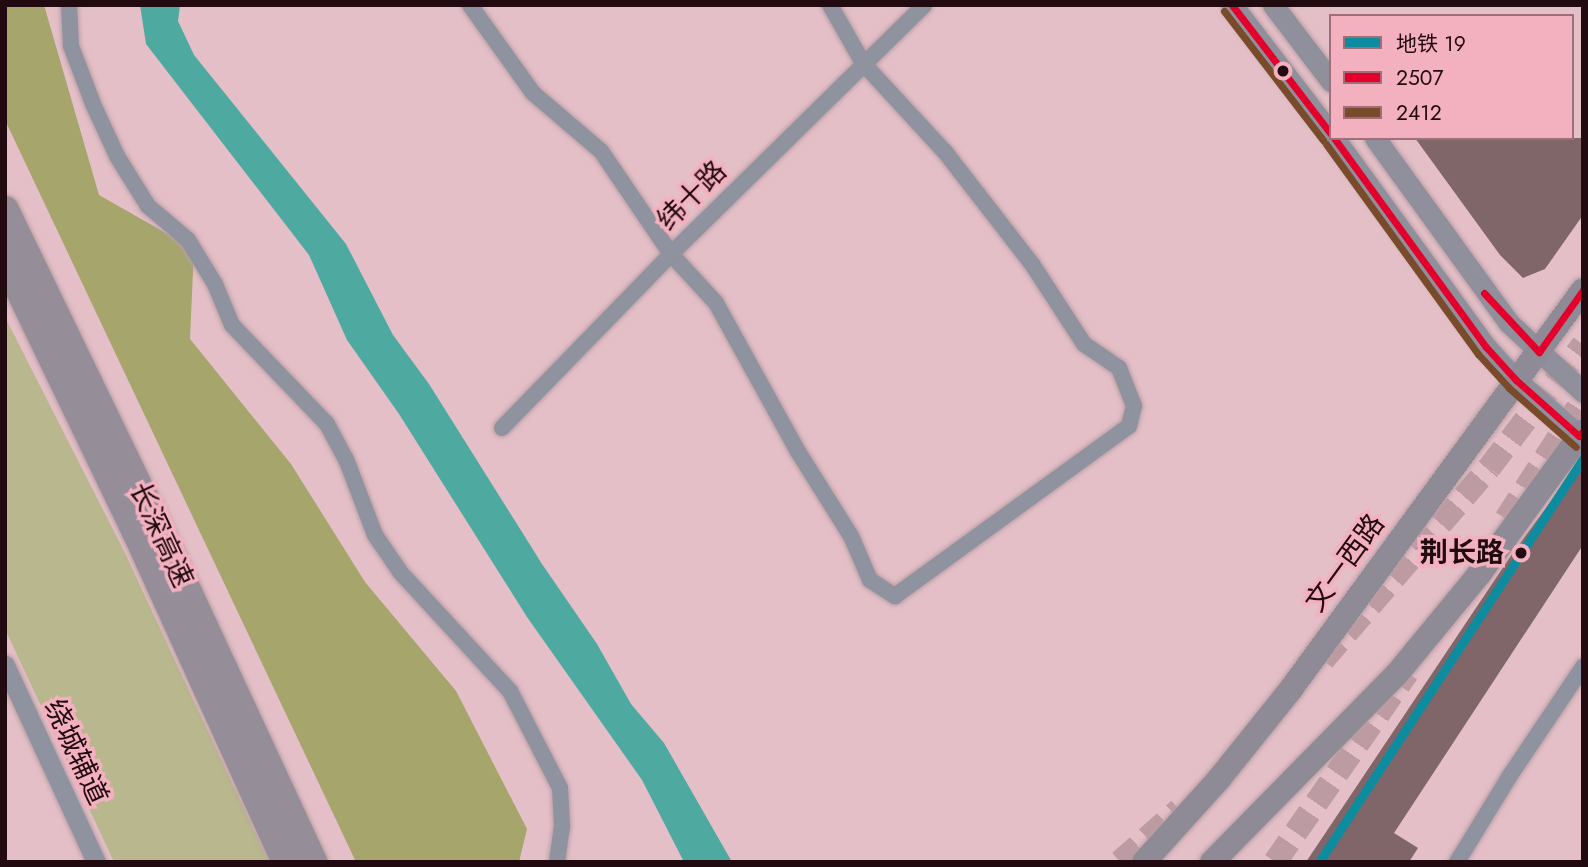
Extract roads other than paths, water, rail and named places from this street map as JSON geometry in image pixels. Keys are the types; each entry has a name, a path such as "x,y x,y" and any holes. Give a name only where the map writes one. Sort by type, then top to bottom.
{"highway":[{"name":"长深高速","path":"5,210 156,523 313,862"},
{"name":"长深高速","path":"5,260 137,534 286,862"}],"main road":[{"path":"1232,5 1329,131"},
{"path":"1273,5 1329,78"},
{"path":"1212,862 1396,675 1480,573 1582,435 1516,380 1459,313 1382,200 1336,140"},
{"path":"1376,140 1482,290 1539,352 1583,392"},
{"name":"文一西路","path":"1144,862 1219,779 1291,688 1583,290"}],"street":[{"path":"69,5 71,46 93,104 117,156 148,206 188,240 215,285 232,325 327,424 346,459 375,535 401,573 510,691 560,788 562,826 557,862"},
{"path":"470,5 533,93 601,151 671,254 716,303 797,450 851,536 870,580 895,596 1129,426 1134,406 1119,368 1084,345 1024,253 945,152 863,63 830,5"},
{"name":"纬十路","path":"502,428 671,254 924,5"},
{"name":"绕城辅道","path":"5,665 96,862"},
{"path":"1457,862 1509,776 1583,667"}],"water":[{"path":"140,5 180,5 178,21 194,55 346,244 393,335 429,384 542,564 597,644 631,704 664,743 732,862 684,862 642,780 527,617 399,414 347,340 309,255 146,44"}],"tunnel":[{"path":"1323,660 1489,468 1583,345"},
{"path":"1506,519 1583,400"},
{"path":"1275,862 1407,673"},
{"path":"1120,862 1179,810"}],"metro line":[{"name":"19","path":"1319,862 1583,458"}],"place":[{"name":"荆长路","path":"1521,553"}]}
